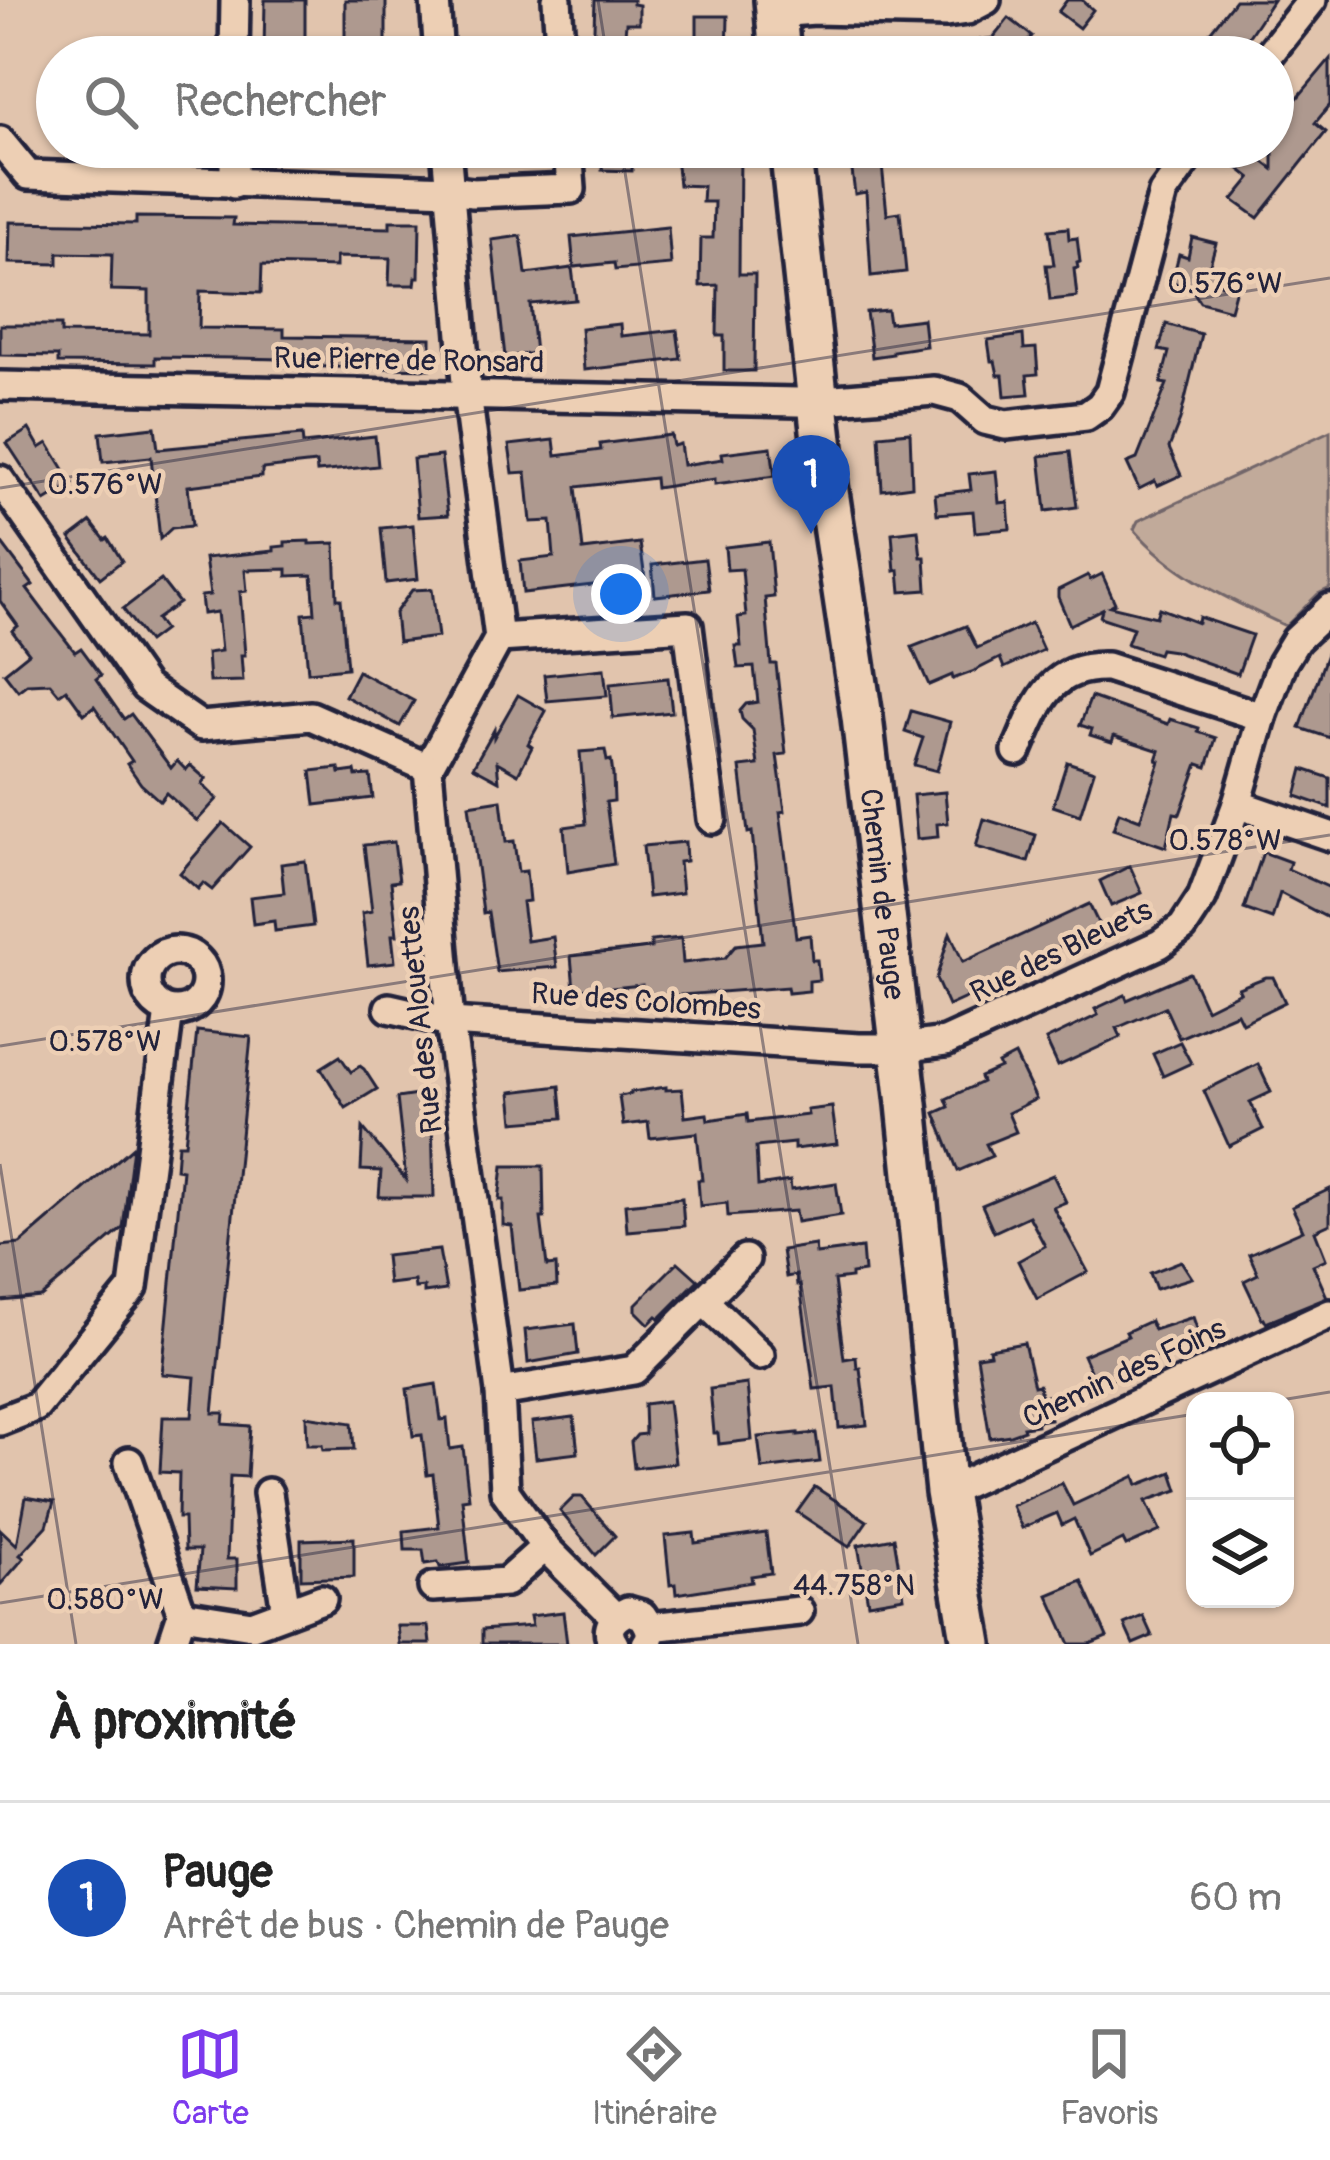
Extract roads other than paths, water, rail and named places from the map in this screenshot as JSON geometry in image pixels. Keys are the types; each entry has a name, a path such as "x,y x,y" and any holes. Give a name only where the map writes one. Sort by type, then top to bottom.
{"street":[{"path":"234,36 235,0"},
{"path":"435,0 438,36"},
{"path":"556,0 559,36"},
{"path":"778,36 775,6 946,14 986,0"},
{"path":"1284,36 1312,0"},
{"path":"0,141 28,175 473,193 571,189 570,168"},
{"path":"234,168 234,184"},
{"path":"0,480 145,687 201,726 311,716 428,768 499,638 466,394 447,168"},
{"name":"Chemin de Pauge","path":"792,168 817,401 862,717 946,1492 972,1643"},
{"name":"Rue Pierre de Ronsard","path":"0,386 817,401 934,391 960,398 985,420 1006,425 1077,418 1094,412 1110,392 1163,193 1181,168"},
{"name":"Rue des Bleuets","path":"900,1048 945,1042 1172,936 1202,898 1282,663 1296,640 1330,608"},
{"path":"499,638 688,626 712,819"},
{"path":"1017,751 1040,698 1057,681 1089,666 1107,667 1262,717"},
{"name":"Rue des Alouettes","path":"428,768 450,1022 500,1392 506,1491 545,1547 615,1630"},
{"path":"1237,804 1330,836"},
{"name":"Rue des Colombes","path":"388,1007 450,1022 900,1048"},
{"path":"0,1421 36,1407 133,1288 169,1011"},
{"path":"500,1392 634,1370 745,1259"},
{"path":"704,1301 760,1355"},
{"name":"Chemin des Foins","path":"946,1492 1330,1314"},
{"path":"129,1462 182,1614 172,1644"},
{"path":"268,1493 286,1612"},
{"path":"433,1587 506,1582 545,1547"},
{"path":"182,1614 253,1624 322,1599"},
{"path":"615,1630 628,1611 642,1615 648,1636 799,1611"}],"place":[{"name":"Pauge","path":"811,534"}]}
